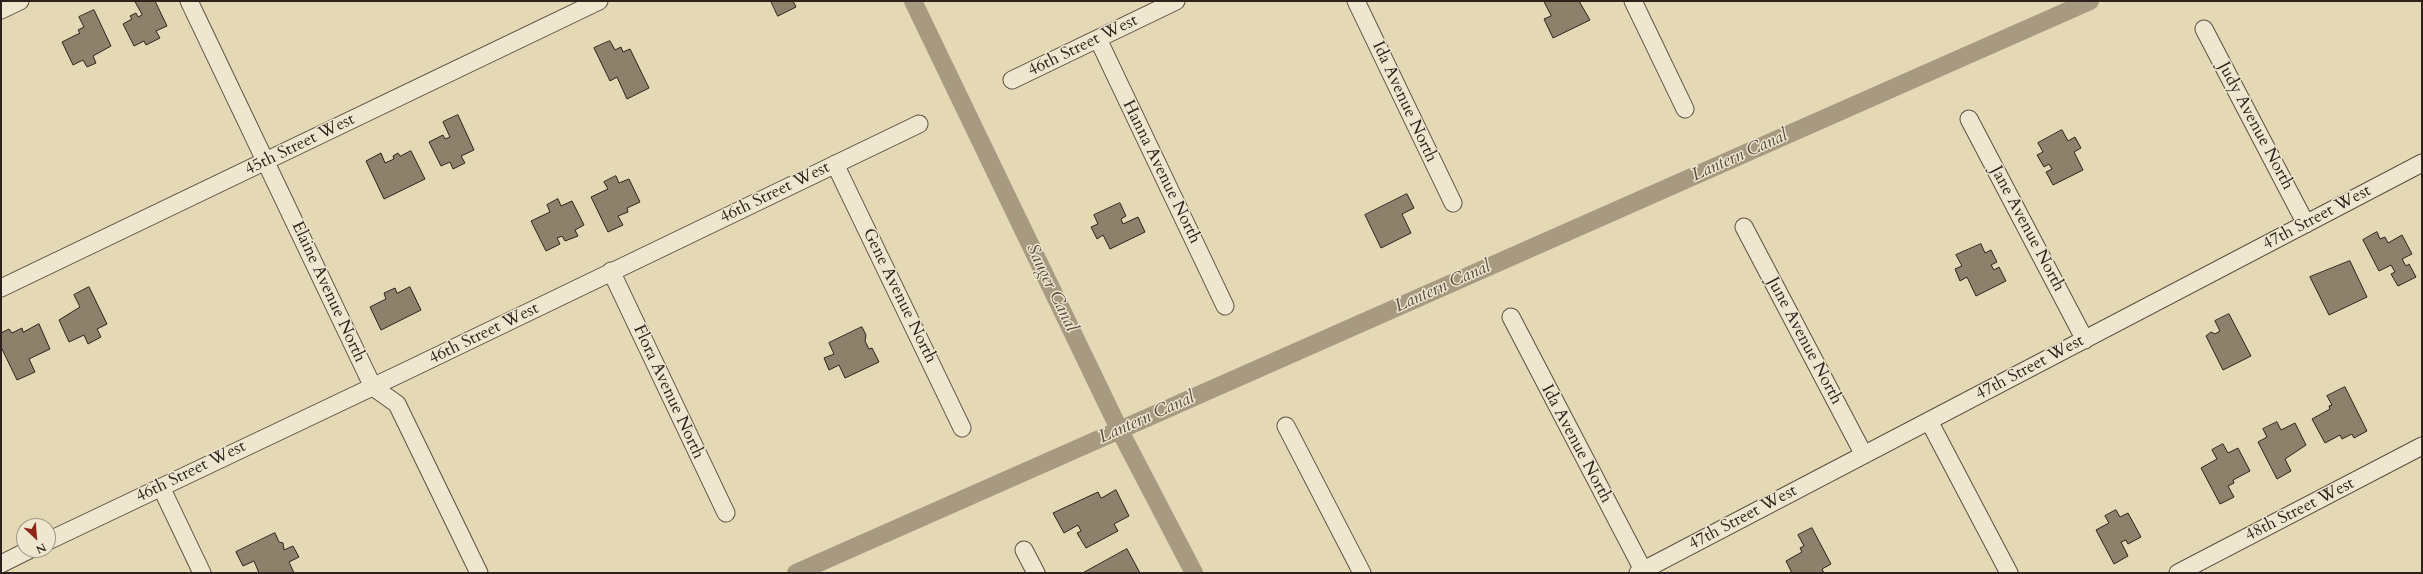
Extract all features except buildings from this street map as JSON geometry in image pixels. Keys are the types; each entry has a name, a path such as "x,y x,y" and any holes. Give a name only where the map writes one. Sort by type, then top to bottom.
{"street":[{"path":"1,10 20,1"},
{"name":"Elaine Avenue North","path":"189,1 373,387 397,404 479,573"},
{"name":"45th Street West","path":"1,288 266,162 598,1"},
{"name":"46th Street West","path":"1012,80 1176,1"},
{"name":"Ida Avenue North","path":"1356,1 1453,203"},
{"path":"1633,1 1685,108"},
{"name":"Judy Avenue North","path":"2204,29 2306,224"},
{"name":"Hanna Avenue North","path":"1098,39 1225,306"},
{"name":"Jane Avenue North","path":"1969,119 2085,340"},
{"name":"46th Street West","path":"56,537 373,387 611,271 919,124"},
{"name":"47th Street West","path":"1641,572 2422,163"},
{"name":"Gene Avenue North","path":"835,164 962,428"},
{"name":"June Avenue North","path":"1744,227 1864,455"},
{"name":"Flora Avenue North","path":"611,271 726,513"},
{"name":"Ida Avenue North","path":"1511,317 1641,572"},
{"path":"1929,421 2009,573"},
{"path":"1286,426 1362,573"},
{"name":"48th Street West","path":"2178,573 2422,446"},
{"path":"161,487 202,573"},
{"path":"1024,550 1036,573"},
{"path":"1,564 16,556"}],"waterway":[{"name":"Sauger Canal","path":"913,1 1120,431 1194,573"},
{"name":"Lantern Canal","path":"796,573 2090,1"}]}
